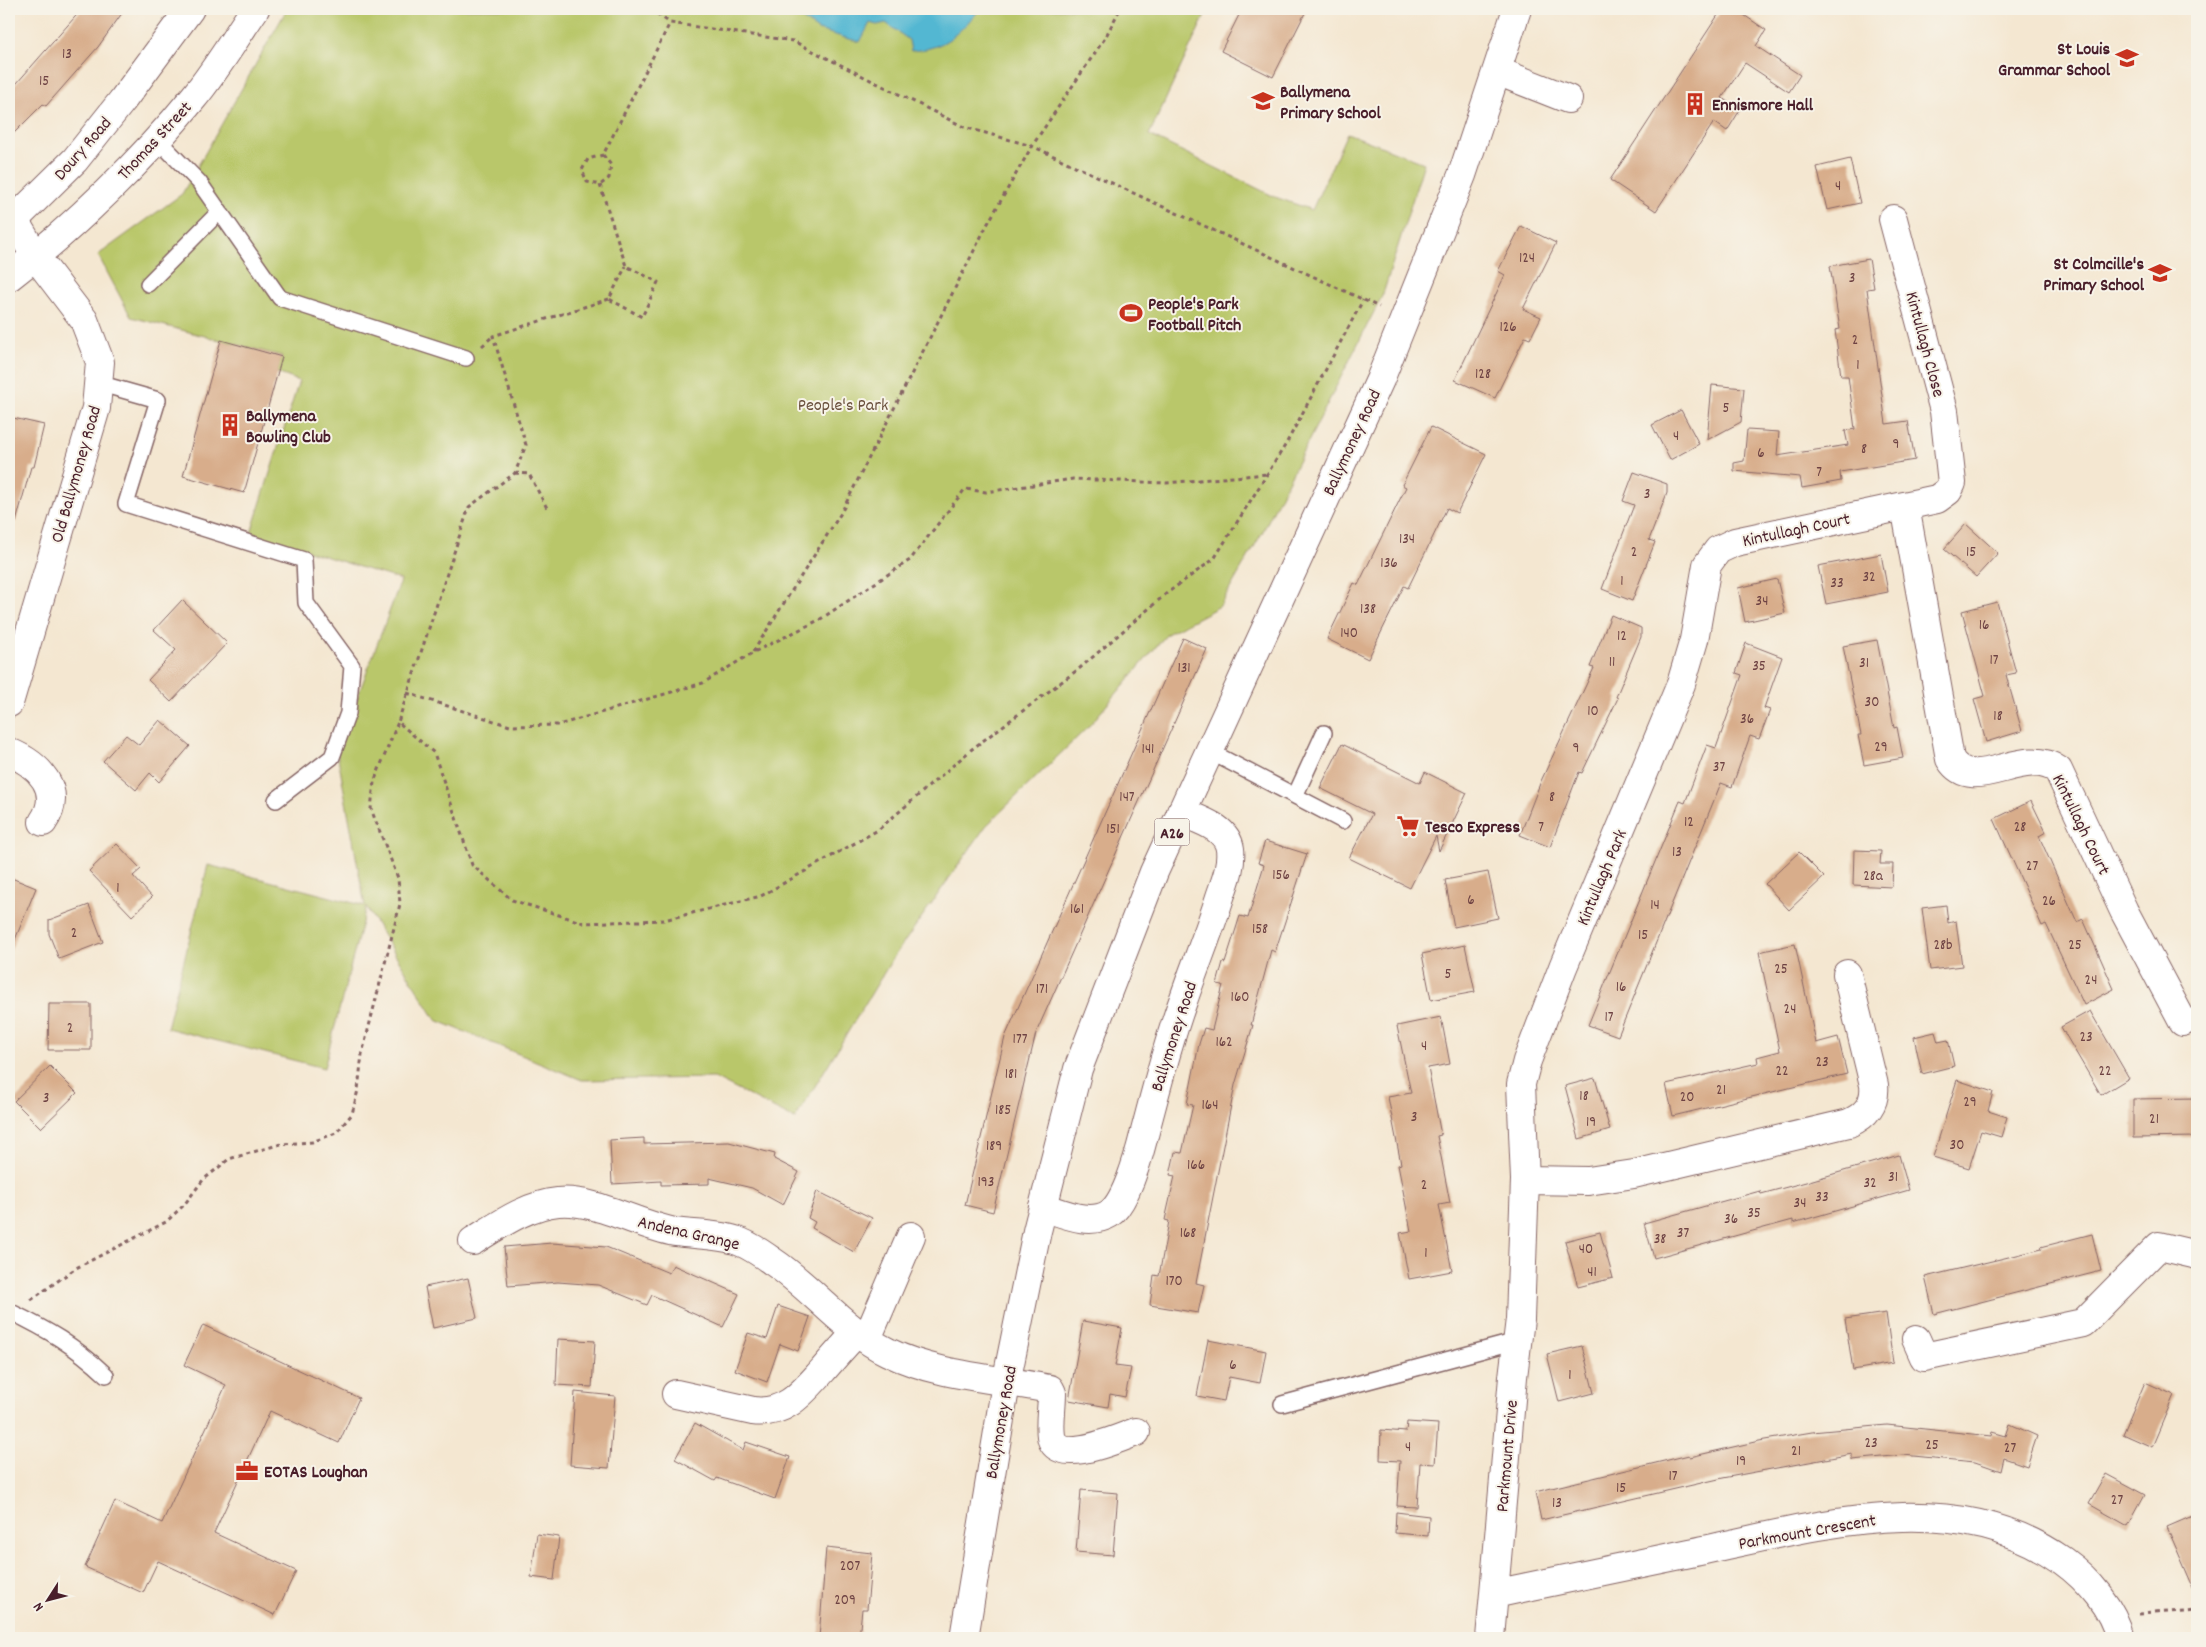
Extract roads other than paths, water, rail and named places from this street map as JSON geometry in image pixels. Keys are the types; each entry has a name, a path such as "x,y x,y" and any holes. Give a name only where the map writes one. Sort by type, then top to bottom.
{"street":[{"name":"Doury Road","path":"36,256 14,220 75,160 122,101 190,9"},
{"name":"Thomas Street","path":"36,256 124,174 195,96 255,9"},
{"name":"A26","path":"1498,67 1517,9"},
{"path":"1498,67 1568,99"},
{"name":"Ballymoney Road","path":"964,1638 1006,1383 1043,1208 1078,1069 1154,872 1380,380 1462,175 1498,67"},
{"name":"Kintullagh Close","path":"1893,219 1944,411 1952,470"},
{"path":"9,277 36,256"},
{"name":"Old Ballymoney Road","path":"9,703 96,408 100,362 84,320 36,256"},
{"name":"Kintullagh Court","path":"1704,577 1714,553 1729,544 1906,506 1944,495 1951,486 1952,470"},
{"name":"Kintullagh Court","path":"1906,506 1950,759 1960,770 1974,774 2036,761 2058,770 2124,911 2183,1022"},
{"name":"Kintullagh Park","path":"1519,1330 1525,1180 1520,1101 1523,1072 1563,967 1681,684 1694,640 1704,577"},
{"path":"9,752 31,763 47,783 52,800 51,808 43,822"},
{"name":"Ballymoney Road","path":"1043,1208 1077,1218 1094,1219 1109,1214 1123,1197 1143,1139 1161,1068 1213,918 1230,860 1228,842 1219,831 1181,812"},
{"path":"1525,1180 1588,1181 1634,1174 1849,1123 1860,1117 1872,1103 1874,1085 1847,974"},
{"name":"Andena Grange","path":"472,1240 530,1209 550,1203 566,1202 584,1204 674,1232 735,1240 756,1250 794,1276 841,1320 862,1336 889,1352 916,1362 1006,1383 1050,1389 1052,1393 1051,1437 1055,1444 1066,1451 1077,1451 1136,1432"},
{"path":"676,1394 762,1412 778,1409 799,1397 862,1336 911,1236"},
{"path":"1916,1339 1924,1357 2056,1340 2083,1323 2159,1246 2197,1255"},
{"name":"Parkmount Drive","path":"1494,1594 1519,1330"},
{"name":"Parkmount Crescent","path":"1494,1594 1841,1522 1925,1517 1984,1525 2015,1535 2043,1549 2072,1568 2088,1583 2116,1627"},
{"path":"1490,1638 1494,1594"}],"lane":[{"path":"156,138 199,182 280,298 466,358"},
{"path":"148,284 220,211"},
{"path":"98,383 158,400 126,504 304,560 306,603 352,666 348,712 332,758 276,800"},
{"path":"1295,796 1324,733"},
{"path":"1209,751 1343,821"},
{"path":"10,1312 49,1331 82,1352 106,1375"},
{"path":"1282,1404 1519,1330"}],"water":[{"path":"788,9 981,9 958,32 943,43 934,47 911,51 909,40 886,23 877,25 870,23 860,42 818,30"}],"place":[{"name":"St Louis Grammar School","path":"2127,58"},
{"name":"Ballymena Primary School","path":"1263,101"},
{"name":"Ennismore Hall","path":"1695,104"},
{"name":"St Colmcille's Primary School","path":"2160,273"},
{"name":"People's Park Football Pitch","path":"1131,313"},
{"name":"Ballymena Bowling Club","path":"230,425"},
{"name":"Tesco Express","path":"1408,826"},
{"name":"EOTAS Loughan","path":"247,1471"}],"park label":[{"name":"People's Park","path":"843,404"}]}
